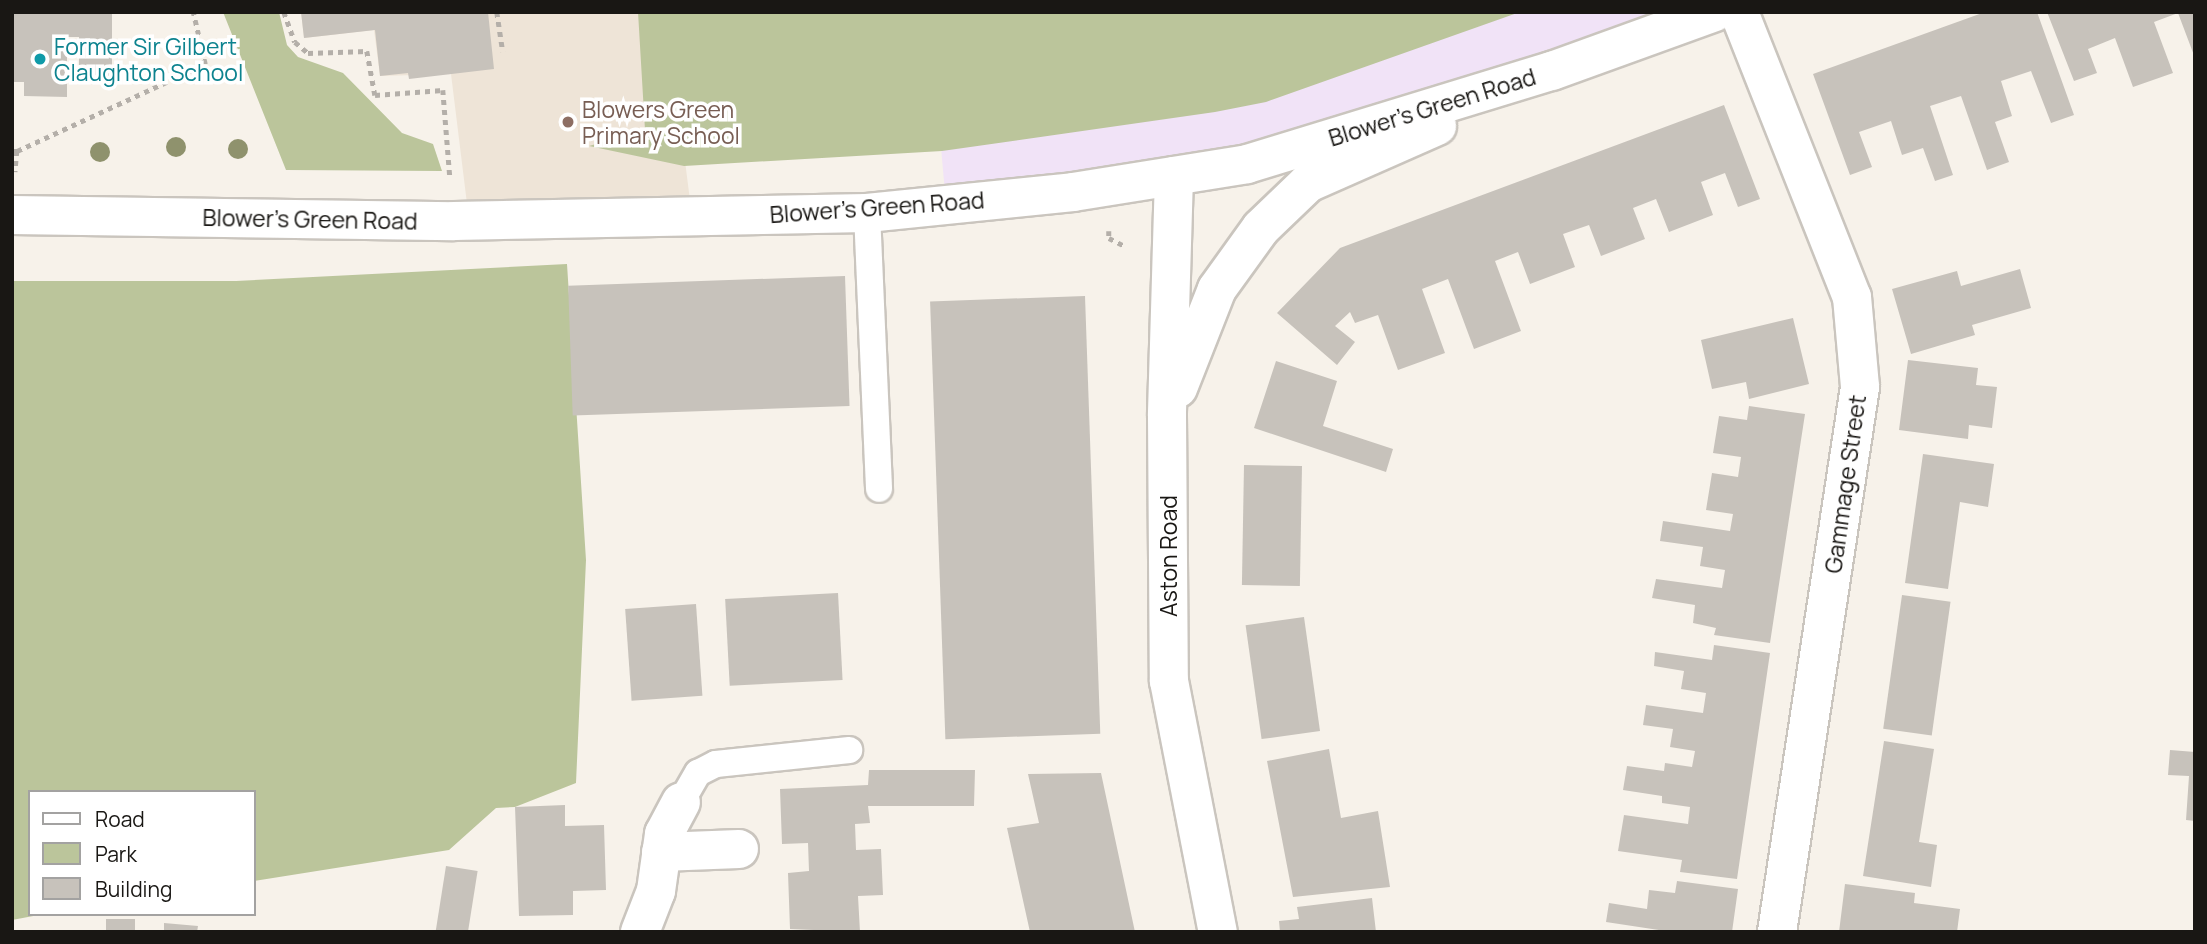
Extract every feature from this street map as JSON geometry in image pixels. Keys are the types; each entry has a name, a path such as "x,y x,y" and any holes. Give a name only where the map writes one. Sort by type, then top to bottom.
{"main road":[{"name":"Blower's Green Road","path":"12,215 454,221 867,213 1174,176 1247,164 1552,71 1715,12"},
{"name":"Gammage Street","path":"1739,12 1852,297 1860,387 1777,932"},
{"path":"1167,415 1217,289 1261,228 1308,184 1552,71"},
{"name":"Aston Road","path":"1174,176 1167,415 1168,681 1218,932"},
{"path":"640,932 656,891 664,834 681,802"},
{"path":"661,852 739,849"}],"lane":[{"path":"867,213 879,489"},
{"path":"681,802 698,773 716,764 849,751"}],"path":[{"path":"17,151 205,64 193,12"},
{"path":"284,12 295,43 308,53 367,51 375,95 443,90 454,221"},
{"path":"497,12 503,52"}],"shaded area":[{"name":"Blowers Green Primary School","path":"301,12 666,12 692,216 469,220 451,74 380,76 374,30 304,38"},
{"path":"929,12 1715,12 1247,164 946,204"}],"green space":[{"path":"223,12 279,12 287,45 298,57 343,73 402,133 433,144 442,171 286,170"},
{"path":"638,12 1520,12 1266,102 1215,112 942,151 684,166 589,146 645,130"},
{"path":"567,264 586,560 576,783 515,807 496,808 449,850 256,881 256,790 28,790 28,916 33,916 12,920 12,281 236,281"}],"building":[{"name":"Former Sir Gilbert Claughton School","path":"12,12 112,12 112,81 79,81 79,37 67,37 67,97 24,96 24,82 12,82"},
{"path":"301,12 488,12 494,69 409,79 408,73 380,76 375,30 304,38"},
{"path":"1985,12 2037,12 2074,115 2051,123 2031,71 2001,81 2012,116 1995,122 2009,162 1987,170 1961,96 1930,106 1953,175 1935,181 1923,148 1902,155 1891,121 1859,132 1872,167 1850,175 1813,74"},
{"path":"2047,12 2195,12 2195,58 2178,13 2154,22 2173,73 2133,87 2115,38 2088,49 2097,73 2074,81"},
{"path":"1724,105 1760,199 1738,207 1725,173 1701,182 1713,215 1669,232 1656,199 1633,208 1645,239 1601,256 1589,225 1563,234 1575,267 1530,284 1518,252 1495,261 1521,331 1474,349 1448,279 1422,289 1445,353 1398,370 1378,315 1355,323 1350,312 1335,326 1355,342 1337,365 1277,313 1340,248"},
{"path":"2020,269 2031,308 1972,325 1975,335 1911,354 1892,289 1957,271 1961,286"},
{"path":"845,276 850,406 573,416 568,286"},
{"path":"1085,296 1100,734 945,739 930,301"},
{"path":"1793,318 1809,384 1749,399 1746,382 1712,389 1701,340"},
{"path":"1908,360 1978,368 1976,385 1997,387 1992,428 1969,425 1968,439 1899,430"},
{"path":"1276,361 1337,381 1323,426 1393,449 1386,472 1254,428"},
{"path":"1749,406 1805,414 1770,643 1714,635 1716,628 1693,623 1695,605 1652,598 1656,579 1722,588 1725,570 1700,566 1703,547 1660,541 1663,521 1730,531 1733,514 1706,510 1712,473 1738,477 1741,457 1713,453 1719,416 1747,420"},
{"path":"1923,454 1994,464 1988,507 1960,502 1948,589 1905,583"},
{"path":"1244,465 1302,466 1300,586 1242,585"},
{"path":"838,593 843,680 730,686 725,599"},
{"path":"1902,595 1951,602 1932,736 1883,729"},
{"path":"696,604 702,696 632,701 625,609"},
{"path":"1304,617 1320,731 1262,739 1246,625"},
{"path":"1714,645 1770,653 1737,879 1680,872 1682,860 1618,851 1624,815 1688,824 1690,807 1662,803 1662,796 1623,790 1627,766 1664,771 1665,763 1692,767 1695,751 1670,747 1673,729 1643,725 1646,705 1703,713 1706,693 1681,689 1684,671 1654,666 1655,652 1712,660"},
{"path":"1884,741 1934,749 1919,842 1937,845 1931,887 1863,876"},
{"path":"1329,749 1341,818 1378,811 1390,887 1293,897 1267,761"},
{"path":"2170,750 2195,752 2195,821 2186,820 2189,776 2168,775"},
{"path":"869,770 975,770 974,806 868,806 870,823 855,824 856,850 881,849 883,895 858,896 860,932 790,929 788,873 809,871 808,843 782,844 780,789 868,785"},
{"path":"1101,773 1135,932 1030,932 1007,828 1039,823 1028,774"},
{"path":"565,805 565,826 604,825 606,890 573,891 573,915 519,916 515,807"},
{"path":"446,866 478,871 468,932 436,932"},
{"path":"1677,881 1738,889 1732,932 1672,932 1606,922 1609,903 1647,909 1649,890 1675,893"},
{"path":"1845,884 1915,893 1914,903 1960,909 1957,932 1839,932"},
{"path":"1372,898 1376,932 1280,932 1279,921 1299,919 1297,907"},
{"path":"106,919 135,919 135,932 106,932"},
{"path":"164,923 198,926 197,932 164,932"}],"place":[{"name":"Former Sir Gilbert Claughton School","path":"40,59"},
{"name":"Blowers Green Primary School","path":"568,122"}]}
